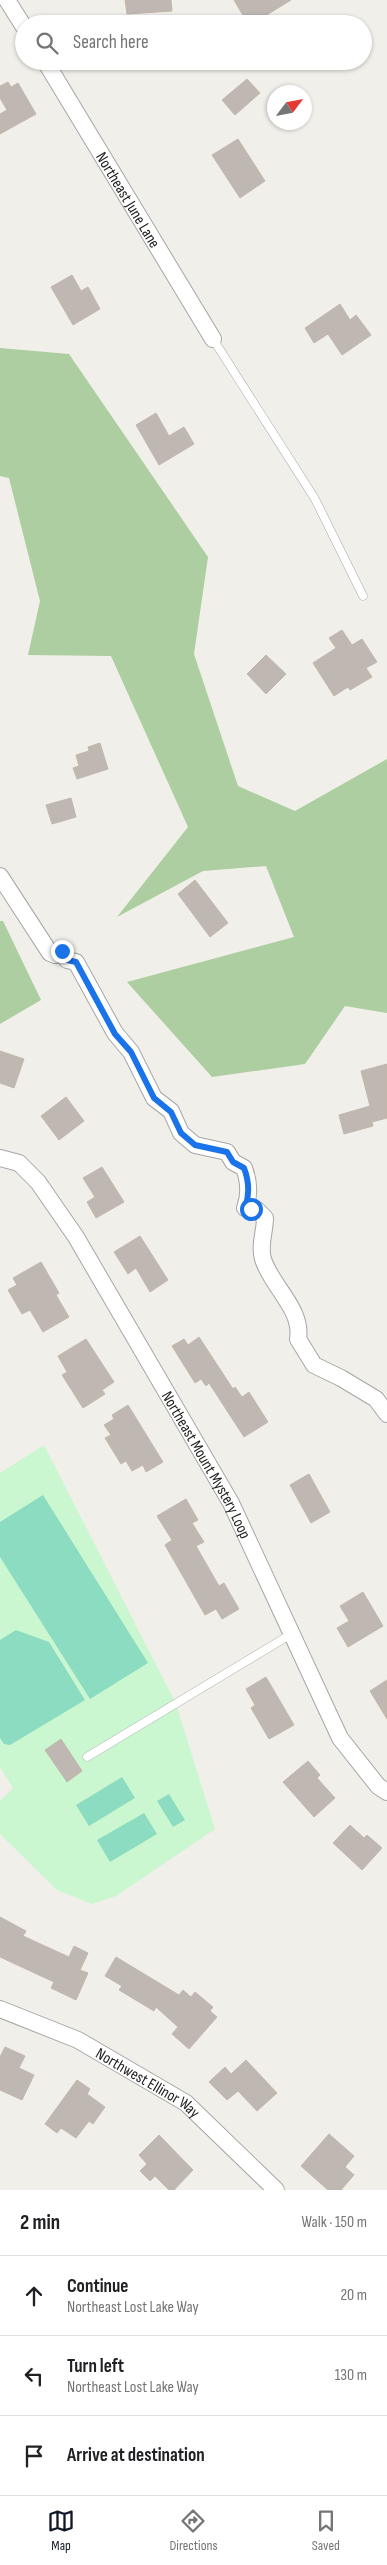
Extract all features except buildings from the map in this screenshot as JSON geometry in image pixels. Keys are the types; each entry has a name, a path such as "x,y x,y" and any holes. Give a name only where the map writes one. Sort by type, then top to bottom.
{"street":[{"path":"7,0 16,15"},
{"name":"Northeast June Lane","path":"50,70 213,339"},
{"path":"0,876 50,953 56,955 62,951 67,960 76,962 115,1034 131,1052 154,1098 171,1112 181,1133 195,1145 227,1152 233,1162 244,1168 249,1195 245,1208 257,1210 266,1218 262,1254 264,1262 289,1305 300,1329 298,1339 314,1365 341,1378 376,1399 387,1414"},
{"name":"Northeast Mount Mystery Loop","path":"0,1158 19,1163 38,1182 76,1237 231,1503 293,1633 340,1738 378,1786 387,1792"},
{"name":"Northwest Ellinor Way","path":"0,2008 78,2040 186,2103 276,2190"}],"lane":[{"path":"213,339 315,499 363,596"},
{"path":"87,1757 293,1633"}],"green space":[{"path":"0,348 69,354 208,557 194,654 238,786 295,811 387,759 387,1013 345,1006 305,1064 212,1077 127,982 294,937 266,866 203,871 117,917 188,827 111,656 28,655 40,601 9,478 0,476"},
{"path":"0,921 3,921 41,1000 0,1024"},
{"path":"44,1445 176,1704 215,1829 116,1896 92,1904 57,1890 0,1834 0,1801 13,1788 0,1767 0,1473"},
{"path":"43,1495 148,1663 90,1699 0,1557 0,1522"},
{"path":"16,1630 49,1642 85,1700 10,1745 4,1744 0,1738 0,1640"},
{"path":"122,1777 135,1798 89,1826 76,1805"},
{"path":"169,1794 185,1820 173,1827 157,1801"},
{"path":"144,1813 157,1834 110,1862 97,1840"}],"route":[{"path":"62,951 67,960 76,962 115,1034 131,1052 154,1098 171,1112 181,1133 195,1145 216,1148 227,1152 233,1162 244,1168 249,1195 245,1208 251,1209"}]}
